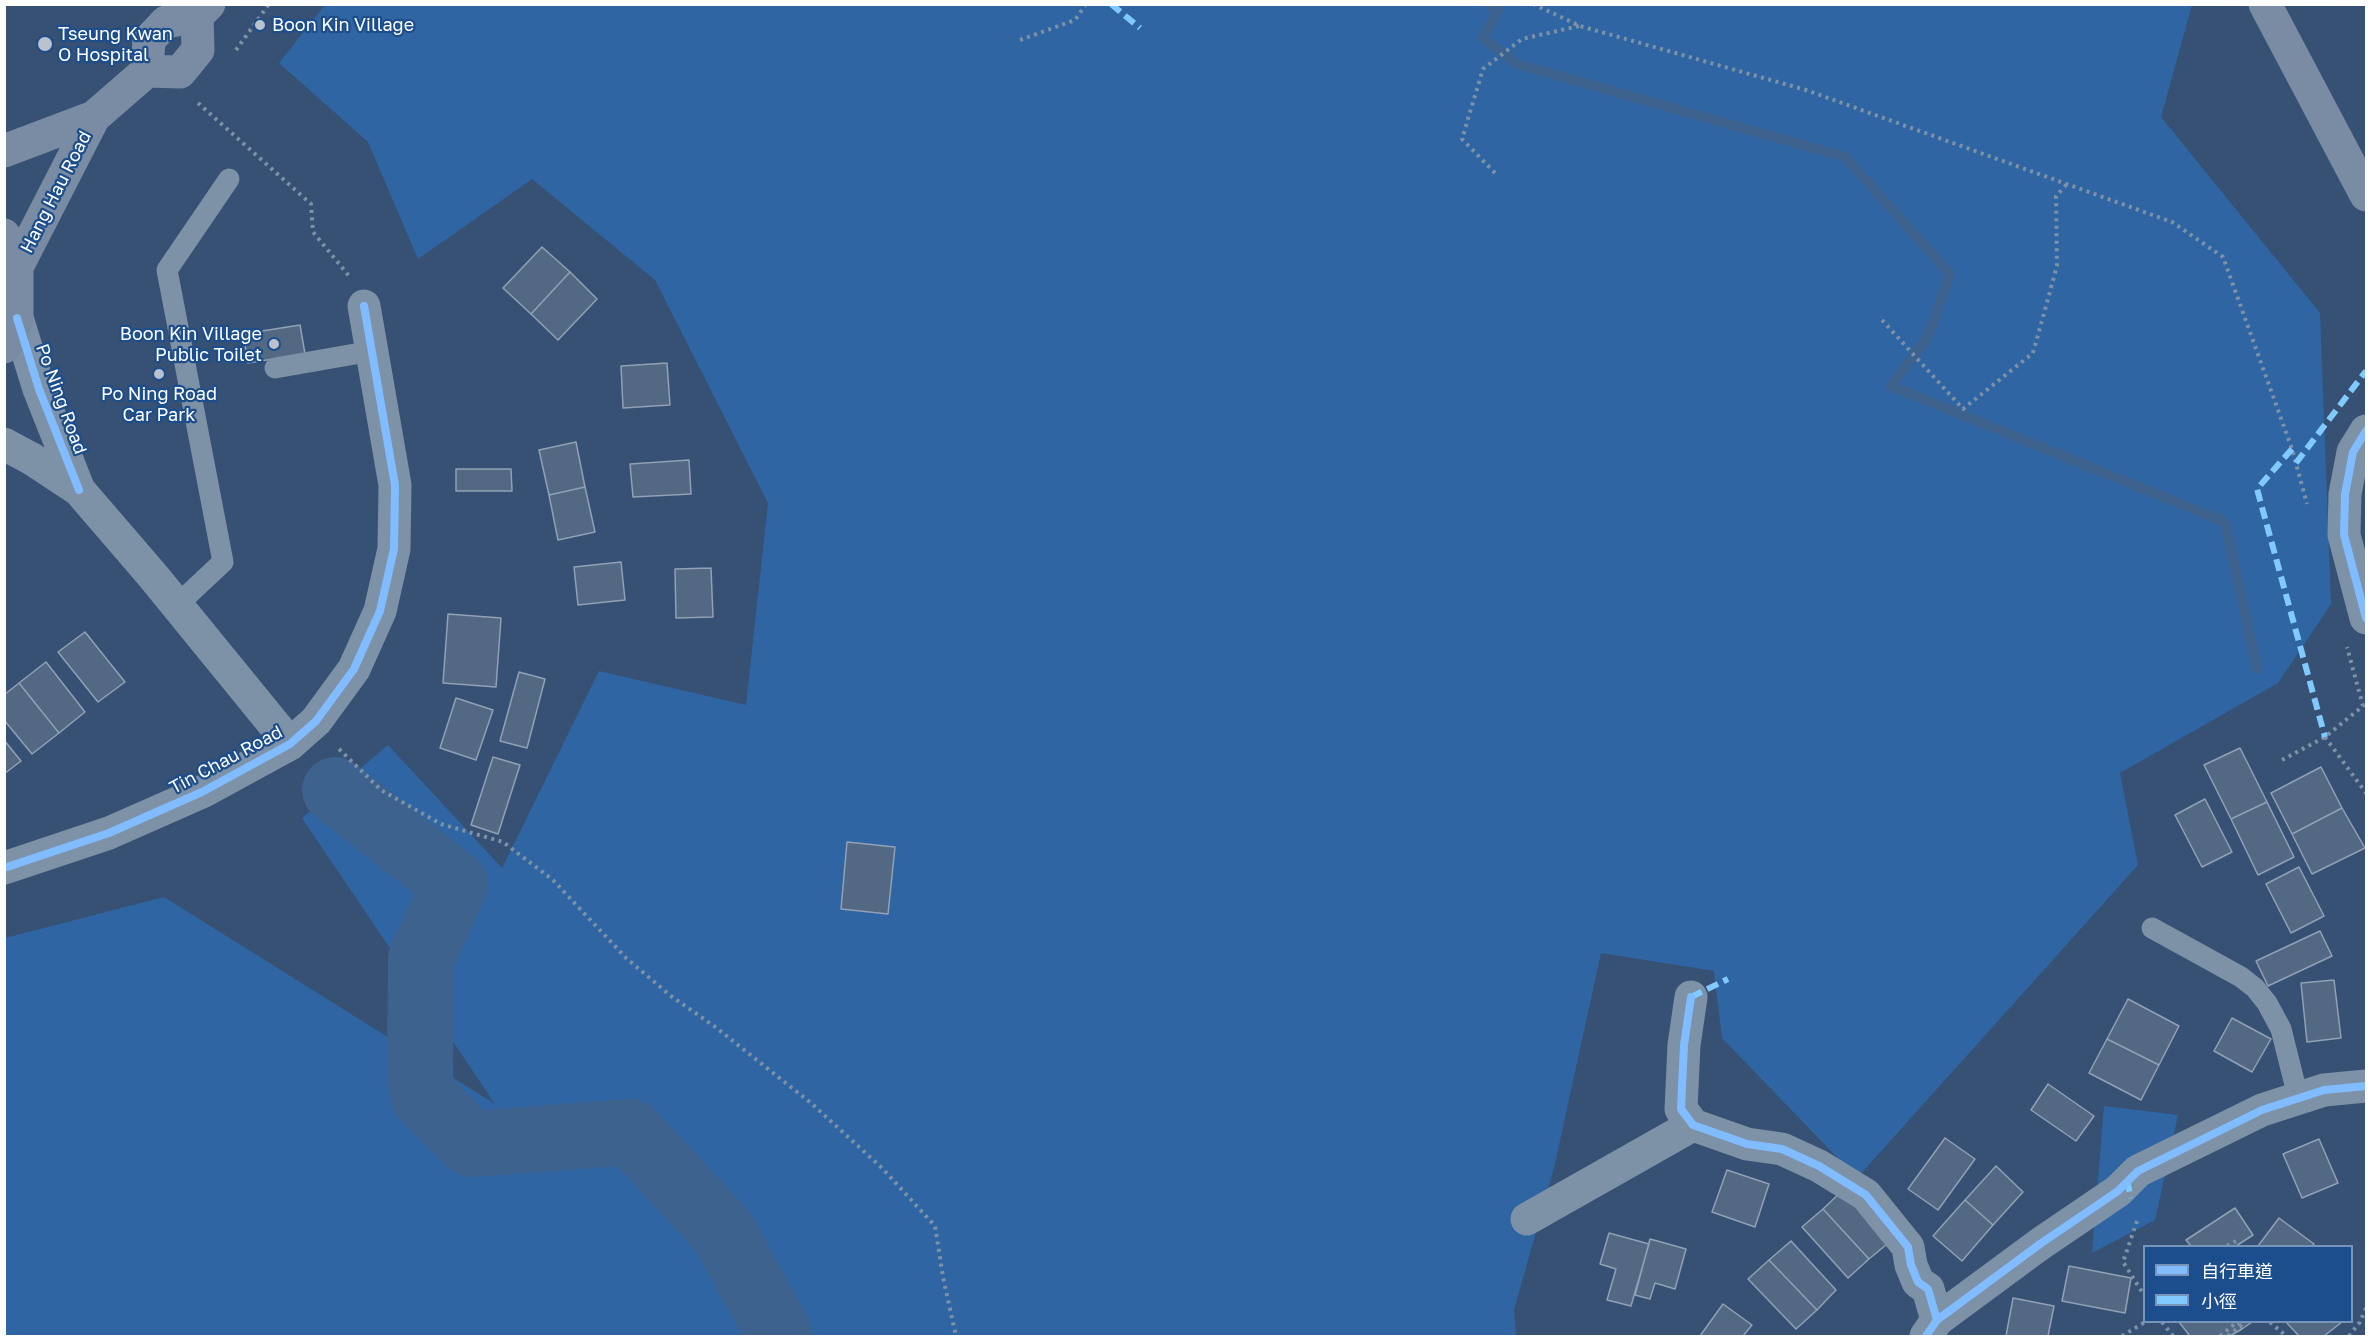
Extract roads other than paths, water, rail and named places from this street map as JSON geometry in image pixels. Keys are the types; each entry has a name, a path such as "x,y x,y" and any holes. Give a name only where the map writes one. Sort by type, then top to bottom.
{"main road":[{"path":"2265,4 2367,195"},
{"name":"Hang Hau Road","path":"4,151 94,117 147,71 180,72 198,50 203,10"},
{"name":"Hang Hau Road","path":"17,267 94,117"},
{"path":"4,235 17,267 18,318 10,339 4,347"}],"street":[{"name":"Tin Chau Road","path":"4,868 109,833 202,792 290,744 316,721 354,669 380,611 394,549 394,485 372,351 360,296"},
{"name":"Po Ning Road","path":"18,318 39,389 79,490"},
{"path":"2367,431 2353,452 2344,494 2344,535 2367,618"},
{"name":"Po Ning Road","path":"4,444 32,459 79,490 290,744"},
{"path":"1691,997 1684,1045 1681,1109 1693,1125 1747,1144 1782,1149 1819,1166 1866,1195 1908,1247 1911,1265 1918,1281 1928,1289 1932,1332"},
{"path":"1932,1332 2040,1244 2118,1191 2138,1171 2262,1110 2324,1090 2367,1086"},
{"path":"1527,1219 1693,1125"}],"lane":[{"path":"176,606 223,562 167,270 229,179"},
{"path":"275,368 372,351"},
{"path":"2152,928 2241,977 2255,988 2267,1003 2281,1029 2298,1097"}],"waterway":[{"path":"1487,4 1498,10 1483,38 1506,56"},
{"path":"1504,53 1517,64 1845,157 1950,274 1928,337 1891,386 2225,522 2257,669"},
{"path":"335,790 455,884 421,959 420,1078 424,1097 471,1144 631,1132 724,1233 780,1336"}],"place":[{"name":"Boon Kin Village","path":"260,25"},
{"name":"Tseung Kwan O Hospital","path":"45,44"},
{"name":"Boon Kin Village Public Toilet","path":"274,344"},
{"name":"Po Ning Road Car Park","path":"159,374"}]}
